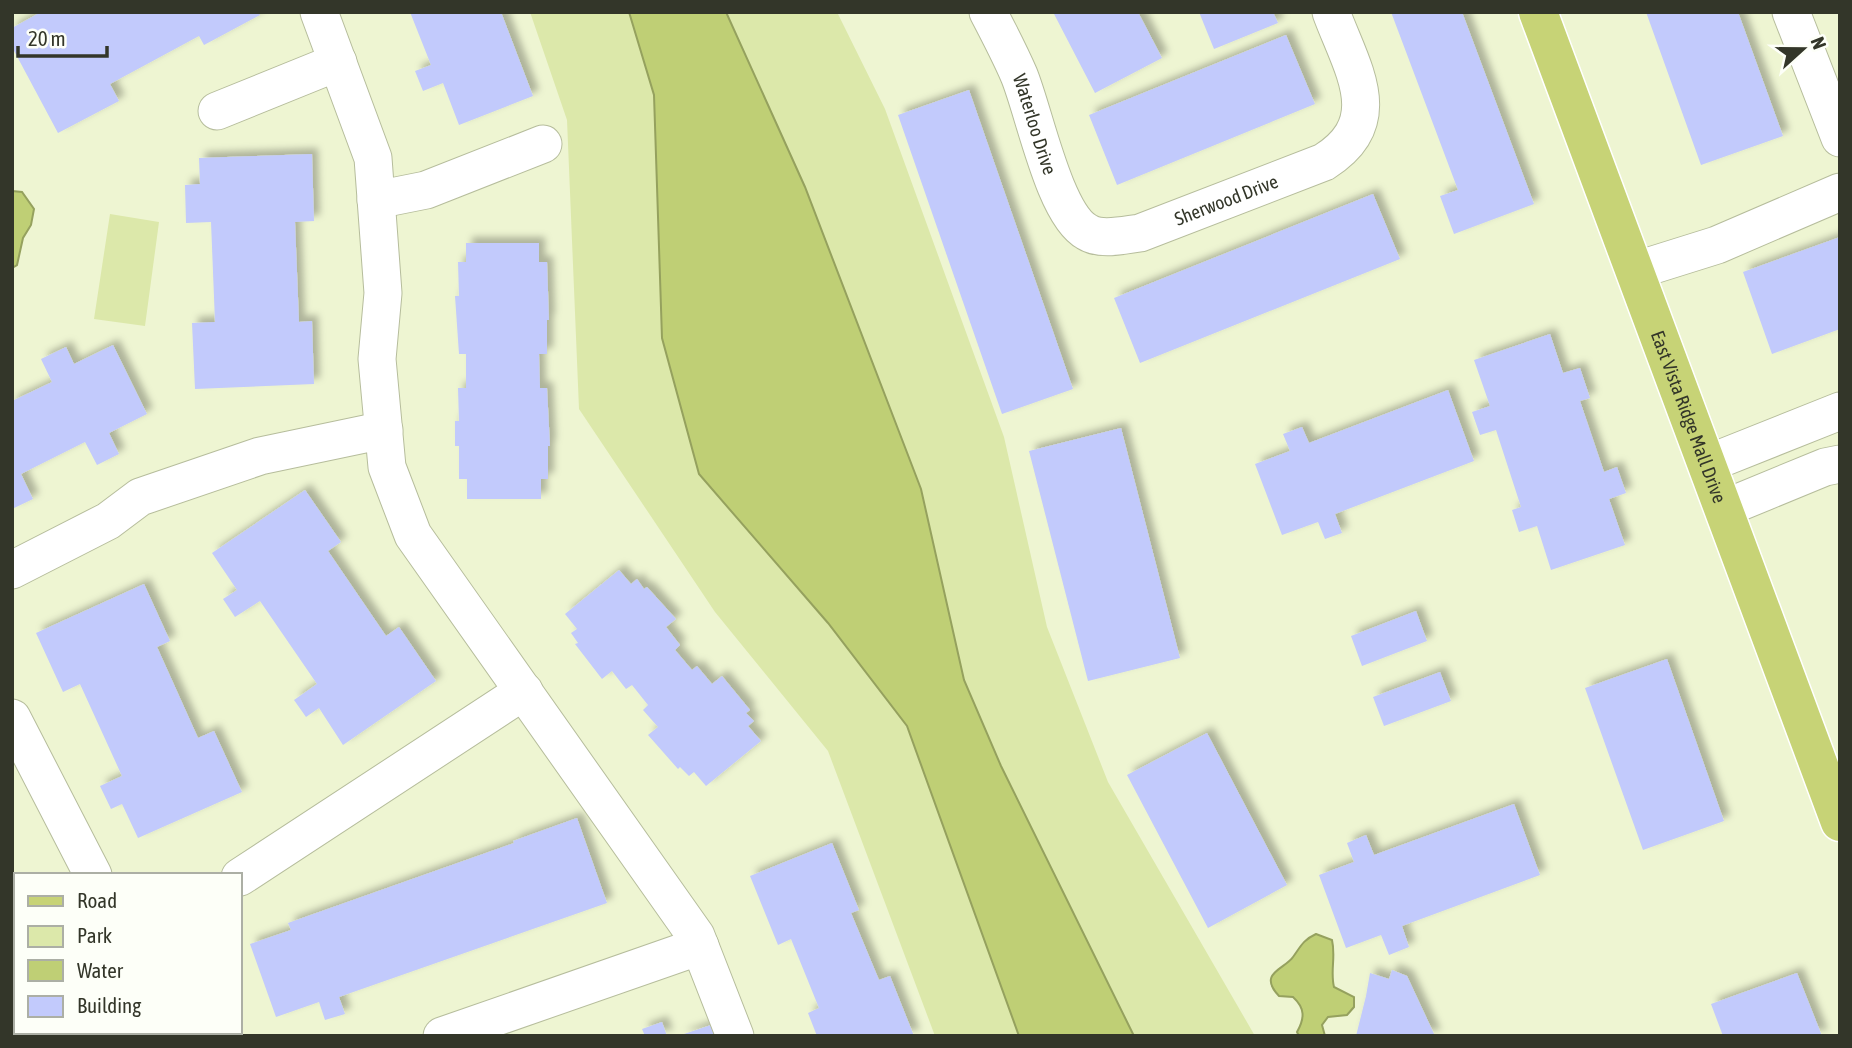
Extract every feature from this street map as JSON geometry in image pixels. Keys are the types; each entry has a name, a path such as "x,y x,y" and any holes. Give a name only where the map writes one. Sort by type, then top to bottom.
{"main road":[{"name":"East Vista Ridge Mall Drive","path":"1538,12 1840,822"}],"street":[{"path":"319,12 373,158 383,293 377,359 387,467 413,535 696,936 735,1036"},
{"name":"Waterloo Drive","path":"988,12 1020,76 1057,188 1073,220 1088,233"},
{"name":"Sherwood Drive","path":"1088,233 1112,236 1140,233 1324,162 1342,151 1355,134 1362,114 1361,93 1331,12"},
{"path":"1791,12 1840,138"},
{"path":"217,111 338,62"},
{"path":"376,200 426,190 543,144"},
{"path":"1634,271 1717,245 1840,192"},
{"path":"1707,464 1840,411"},
{"path":"12,570 108,522 140,497 260,456 384,430"},
{"path":"1723,509 1825,467 1840,464"},
{"path":"242,876 524,691"},
{"path":"12,718 92,873"},
{"path":"442,1036 700,946"}],"green space":[{"path":"530,12 837,12 885,109 1004,437 1047,627 1108,782 1255,1036 935,1036 828,751 715,612 579,409 567,120"},
{"path":"110,214 159,222 145,326 94,319"}],"water":[{"path":"629,12 726,12 805,187 921,489 964,680 1001,766 1134,1036 1019,1036 907,726 828,623 699,474 662,338 654,95"},
{"path":"12,191 22,192 34,209 31,225 23,238 17,265 12,268"},
{"path":"1316,934 1332,940 1334,987 1354,997 1354,1007 1347,1015 1328,1017 1322,1025 1325,1036 1299,1036 1297,1032 1302,1018 1300,1005 1293,997 1279,996 1271,982 1275,972 1289,961 1305,941"}],"building":[{"path":"41,12 258,12 260,15 204,45 199,36 110,84 119,101 58,133 12,47 12,28"},
{"path":"410,12 501,12 533,96 459,125 443,83 423,91 415,71 431,65"},
{"path":"1053,12 1138,12 1162,58 1095,93"},
{"path":"1199,12 1273,12 1278,23 1214,49"},
{"path":"1391,12 1462,12 1534,204 1454,234 1440,196 1458,190"},
{"path":"1646,12 1738,12 1783,136 1701,165"},
{"path":"1286,35 1315,104 1117,185 1089,115"},
{"path":"969,90 1073,389 1002,414 898,115"},
{"path":"312,154 314,221 295,222 299,322 312,321 314,384 195,389 192,323 215,322 211,222 186,223 185,185 200,184 199,158"},
{"path":"1373,194 1400,259 1140,363 1114,298"},
{"path":"1840,237 1840,329 1772,354 1743,272"},
{"path":"466,243 539,243 539,262 547,262 547,354 539,354 540,388 547,388 550,446 548,479 541,479 541,499 467,499 467,479 459,479 459,446 455,446 455,421 459,421 458,388 466,388 466,354 459,354 455,296 459,296 458,262 466,262"},
{"path":"1550,334 1563,373 1580,368 1590,398 1580,401 1604,472 1617,467 1626,493 1609,499 1625,545 1551,570 1537,526 1519,532 1512,510 1521,507 1496,430 1480,435 1472,412 1490,406 1474,360"},
{"path":"113,345 147,414 109,433 119,454 97,465 85,442 21,474 33,499 12,509 12,401 52,382 41,359 66,347 74,364"},
{"path":"1448,390 1474,461 1335,514 1342,533 1325,539 1318,522 1282,535 1255,464 1290,451 1283,434 1302,427 1309,443"},
{"path":"1121,428 1180,658 1088,681 1029,451"},
{"path":"305,490 341,542 328,551 386,636 399,627 436,681 343,745 319,708 306,717 294,700 317,684 260,601 235,617 223,599 237,590 212,553"},
{"path":"619,570 631,584 637,579 644,589 647,587 676,619 666,627 680,645 675,650 692,670 697,666 712,684 722,676 750,710 746,713 754,721 748,726 761,741 706,786 694,772 689,776 680,767 678,769 648,735 658,727 643,710 648,705 632,685 626,689 612,671 602,679 575,644 578,643 571,633 577,629 565,614"},
{"path":"144,584 170,641 157,647 198,738 214,731 242,792 138,838 122,804 111,809 100,786 122,776 80,684 63,692 36,633"},
{"path":"1416,611 1427,641 1362,666 1351,636"},
{"path":"1667,659 1724,821 1643,850 1585,688"},
{"path":"1440,672 1451,701 1384,726 1373,697"},
{"path":"1207,733 1287,885 1208,928 1127,775"},
{"path":"1514,804 1540,875 1402,926 1409,947 1389,955 1381,935 1346,948 1319,875 1354,862 1347,843 1366,835 1374,855"},
{"path":"577,818 607,903 339,997 345,1014 325,1020 319,1002 276,1017 250,944 291,930 288,923"},
{"path":"832,843 859,910 851,913 879,980 890,976 914,1036 817,1036 808,1013 819,1008 791,939 778,945 750,876"},
{"path":"1392,970 1407,976 1435,1036 1356,1036 1370,973 1389,979"},
{"path":"1797,973 1822,1036 1723,1036 1711,1004"},
{"path":"12,1007 14,1034 26,1036 12,1036"},
{"path":"662,1022 667,1036 645,1036 642,1029"},
{"path":"714,1024 719,1036 681,1036 681,1035"}]}
